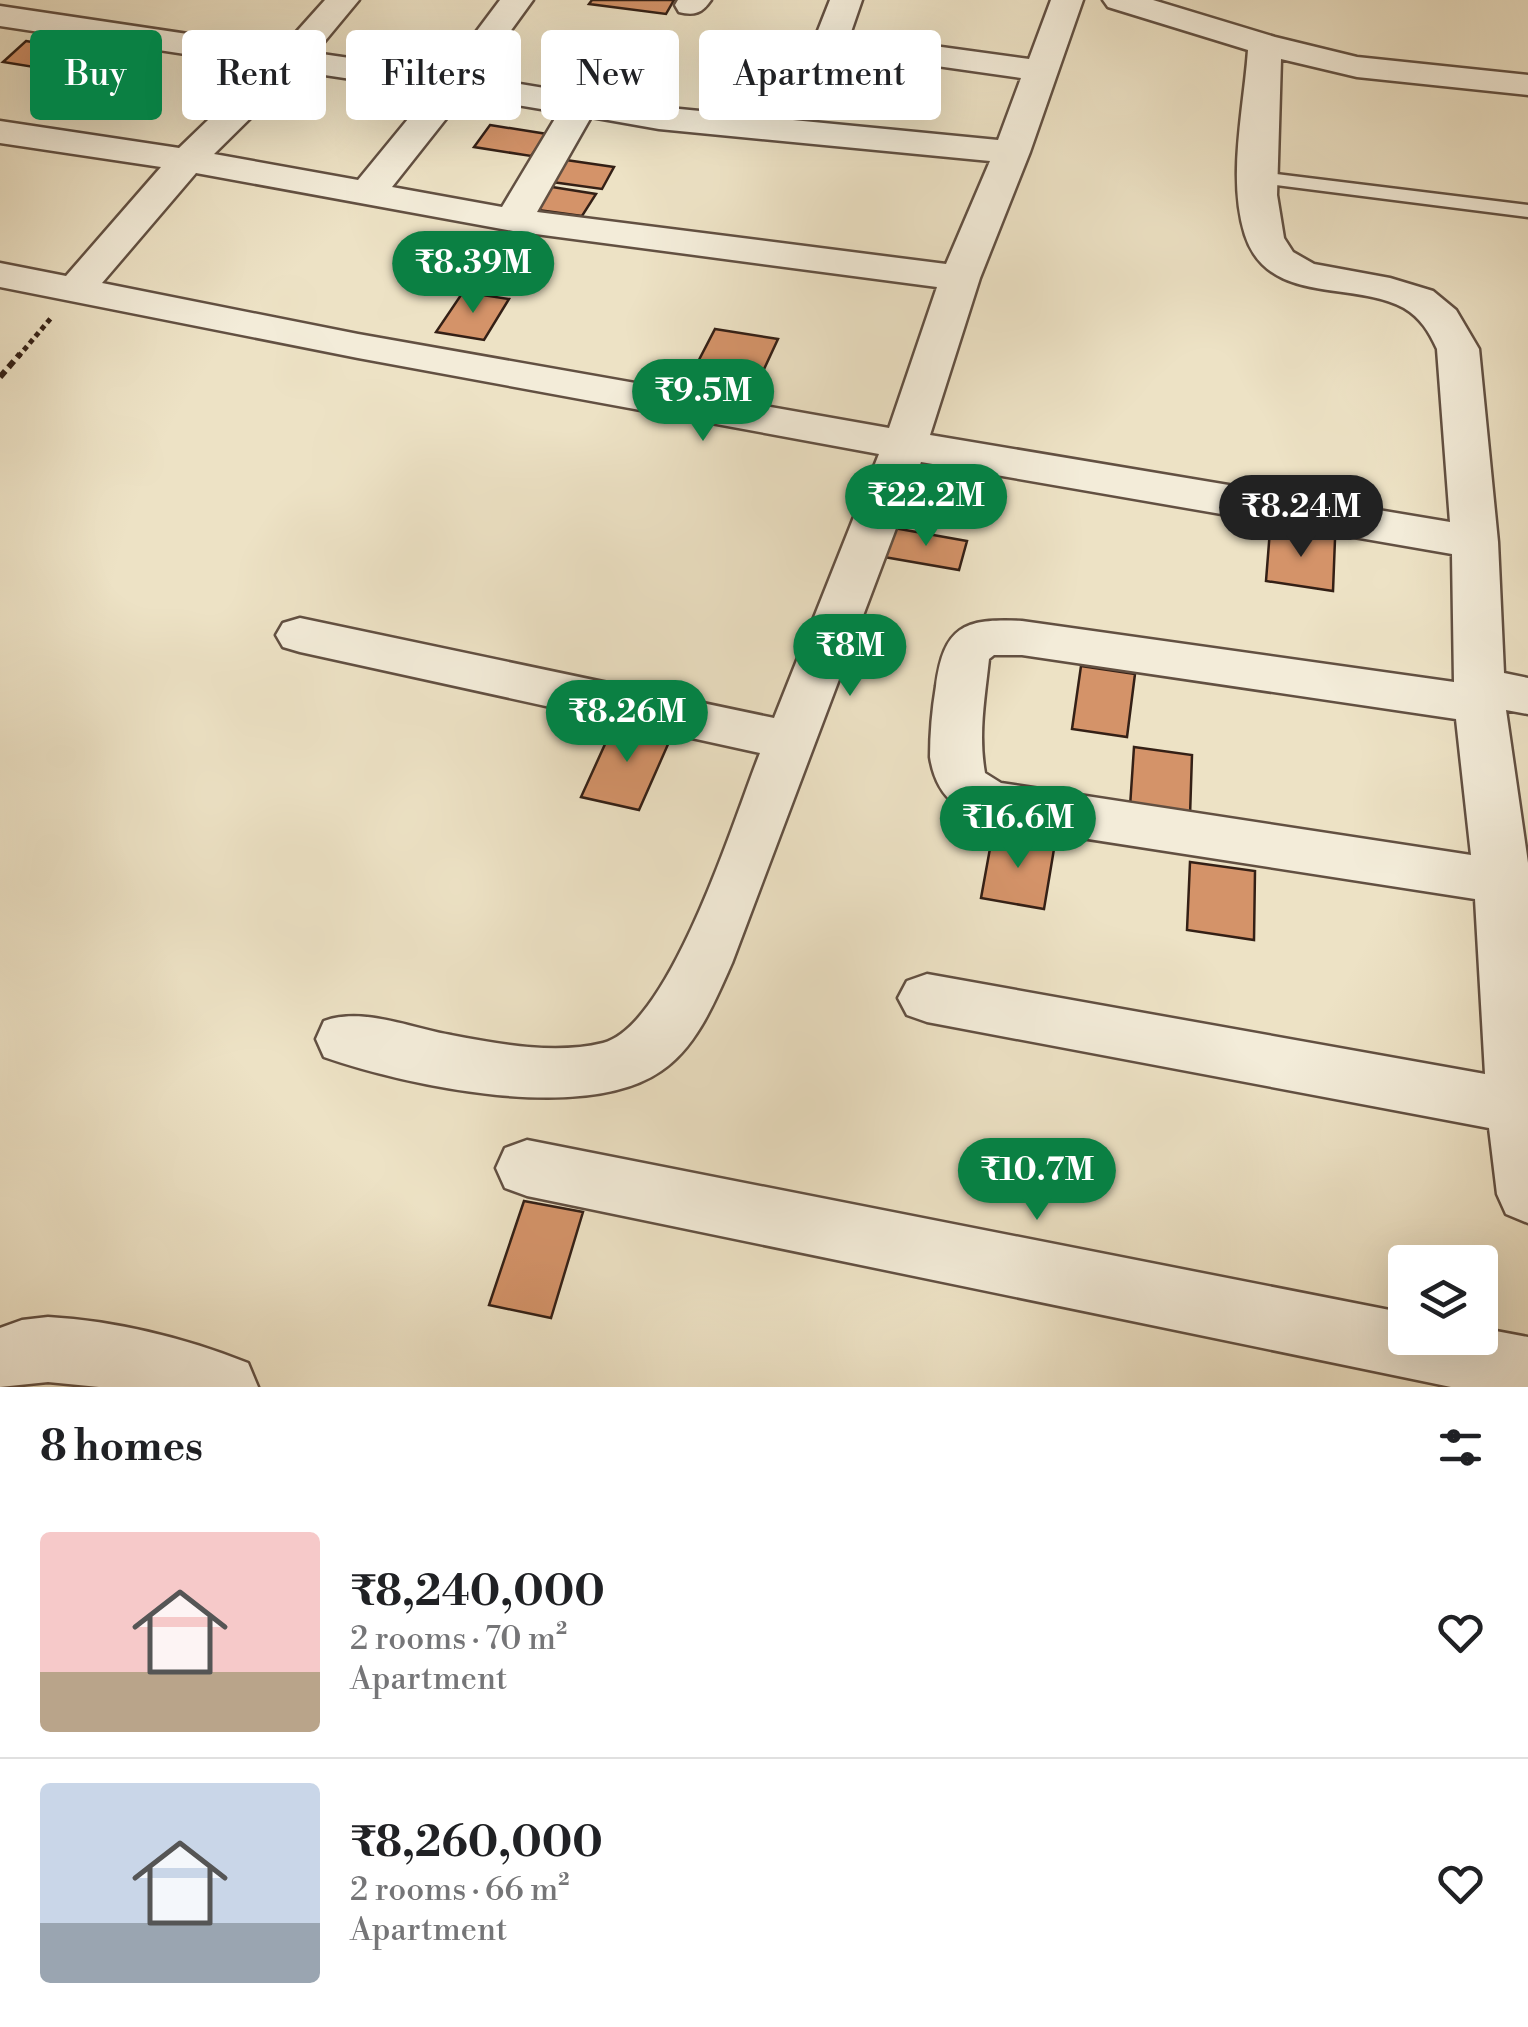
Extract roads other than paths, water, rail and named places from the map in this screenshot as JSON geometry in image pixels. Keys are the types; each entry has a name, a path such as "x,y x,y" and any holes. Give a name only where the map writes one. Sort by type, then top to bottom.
{"street":[{"path":"316,30 343,0"},
{"path":"496,30 518,0"},
{"path":"846,0 834,33 843,44 1042,71"},
{"path":"345,1039 528,1073 587,1074 637,1057 680,1014 704,964 905,444 960,278 1012,152 1067,0"},
{"path":"1120,0 1265,45 1405,75 1528,85"},
{"path":"0,16 182,44"},
{"path":"1265,45 1260,178 1265,241 1282,264 1315,276 1412,296 1431,305 1450,324 1458,349 1475,542 1515,883 1528,1194"},
{"path":"77,288 187,160 228,120"},
{"path":"366,195 427,120"},
{"path":"513,220 572,120"},
{"path":"677,120 1012,152"},
{"path":"0,132 187,160 513,220 960,278"},
{"path":"0,276 358,346 1475,542"},
{"path":"300,634 790,741"},
{"path":"1495,696 992,637 975,641 964,653 955,760 962,782 976,795 1004,806 1515,883"},
{"path":"927,998 1522,1108"},
{"path":"527,1168 1528,1370"},
{"path":"0,1361 53,1348 150,1377 224,1387"}],"lane":[{"path":"1260,178 1528,211"}]}
